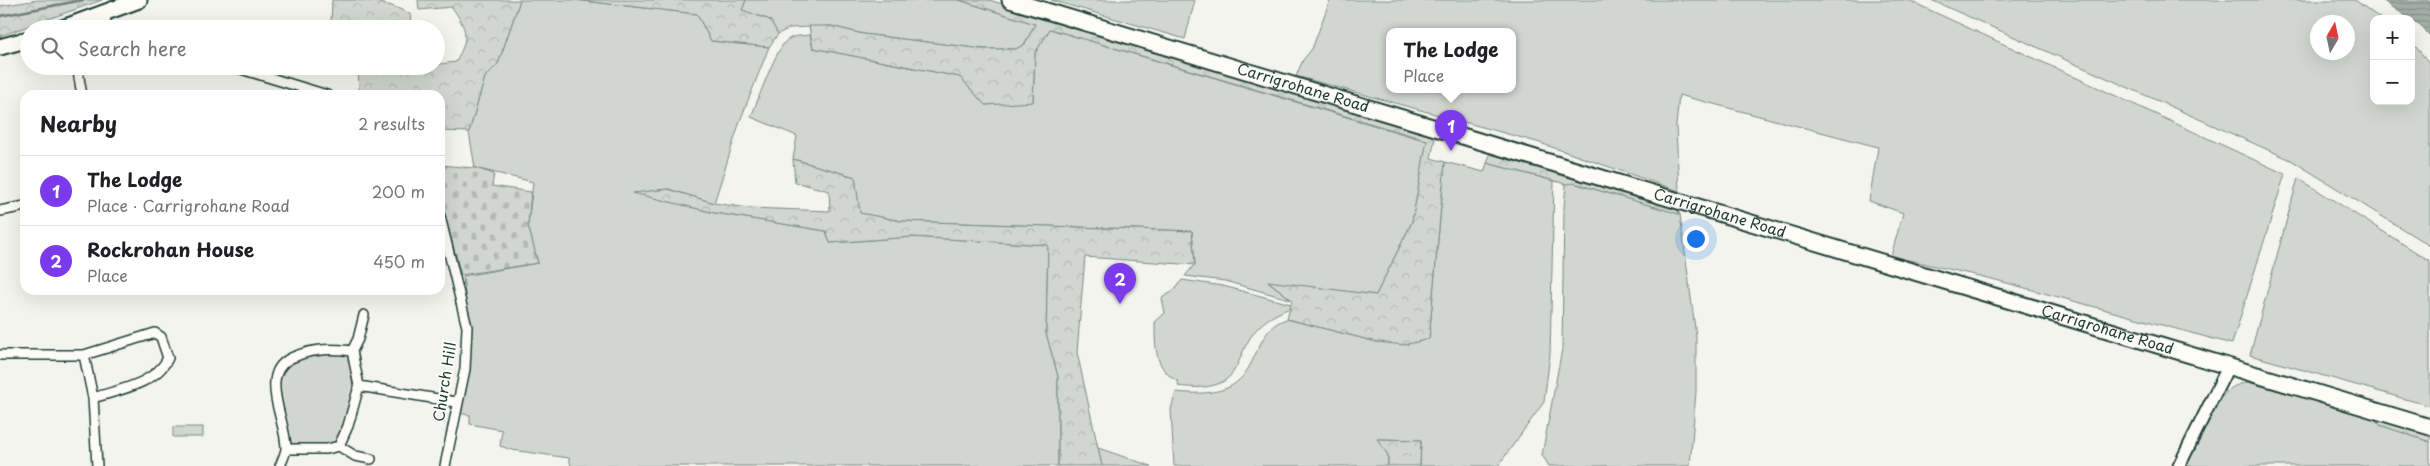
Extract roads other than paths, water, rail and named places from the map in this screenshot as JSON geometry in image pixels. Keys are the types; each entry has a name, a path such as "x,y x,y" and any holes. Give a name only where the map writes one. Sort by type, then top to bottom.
{"highway":[{"path":"87,20 139,0"},
{"name":"Carrigrohane Road","path":"1010,0 2430,427"},
{"path":"0,48 20,42"}],"street":[{"path":"87,20 114,0"},
{"path":"106,13 106,20"},
{"path":"79,75 81,90"},
{"path":"261,75 310,90"},
{"path":"0,211 20,207"},
{"name":"Church Hill","path":"445,236 467,327 465,368 456,402 445,466"},
{"path":"339,446 348,426 359,386 352,351 358,339 364,315"},
{"path":"0,355 84,355 155,333 161,337 168,358 160,371 140,382 93,398"},
{"path":"280,466 286,449 275,391 276,372 284,360 309,351 325,348 352,351"},
{"path":"84,355 93,398 97,466"},
{"path":"2179,466 2228,367"},
{"path":"359,386 456,402"},
{"path":"286,449 327,449 339,446 355,456 371,459"}],"waterway":[{"path":"0,16 83,0"}],"place":[{"name":"The Lodge","path":"1451,151"},
{"name":"Rockrohan House","path":"1120,304"}]}
